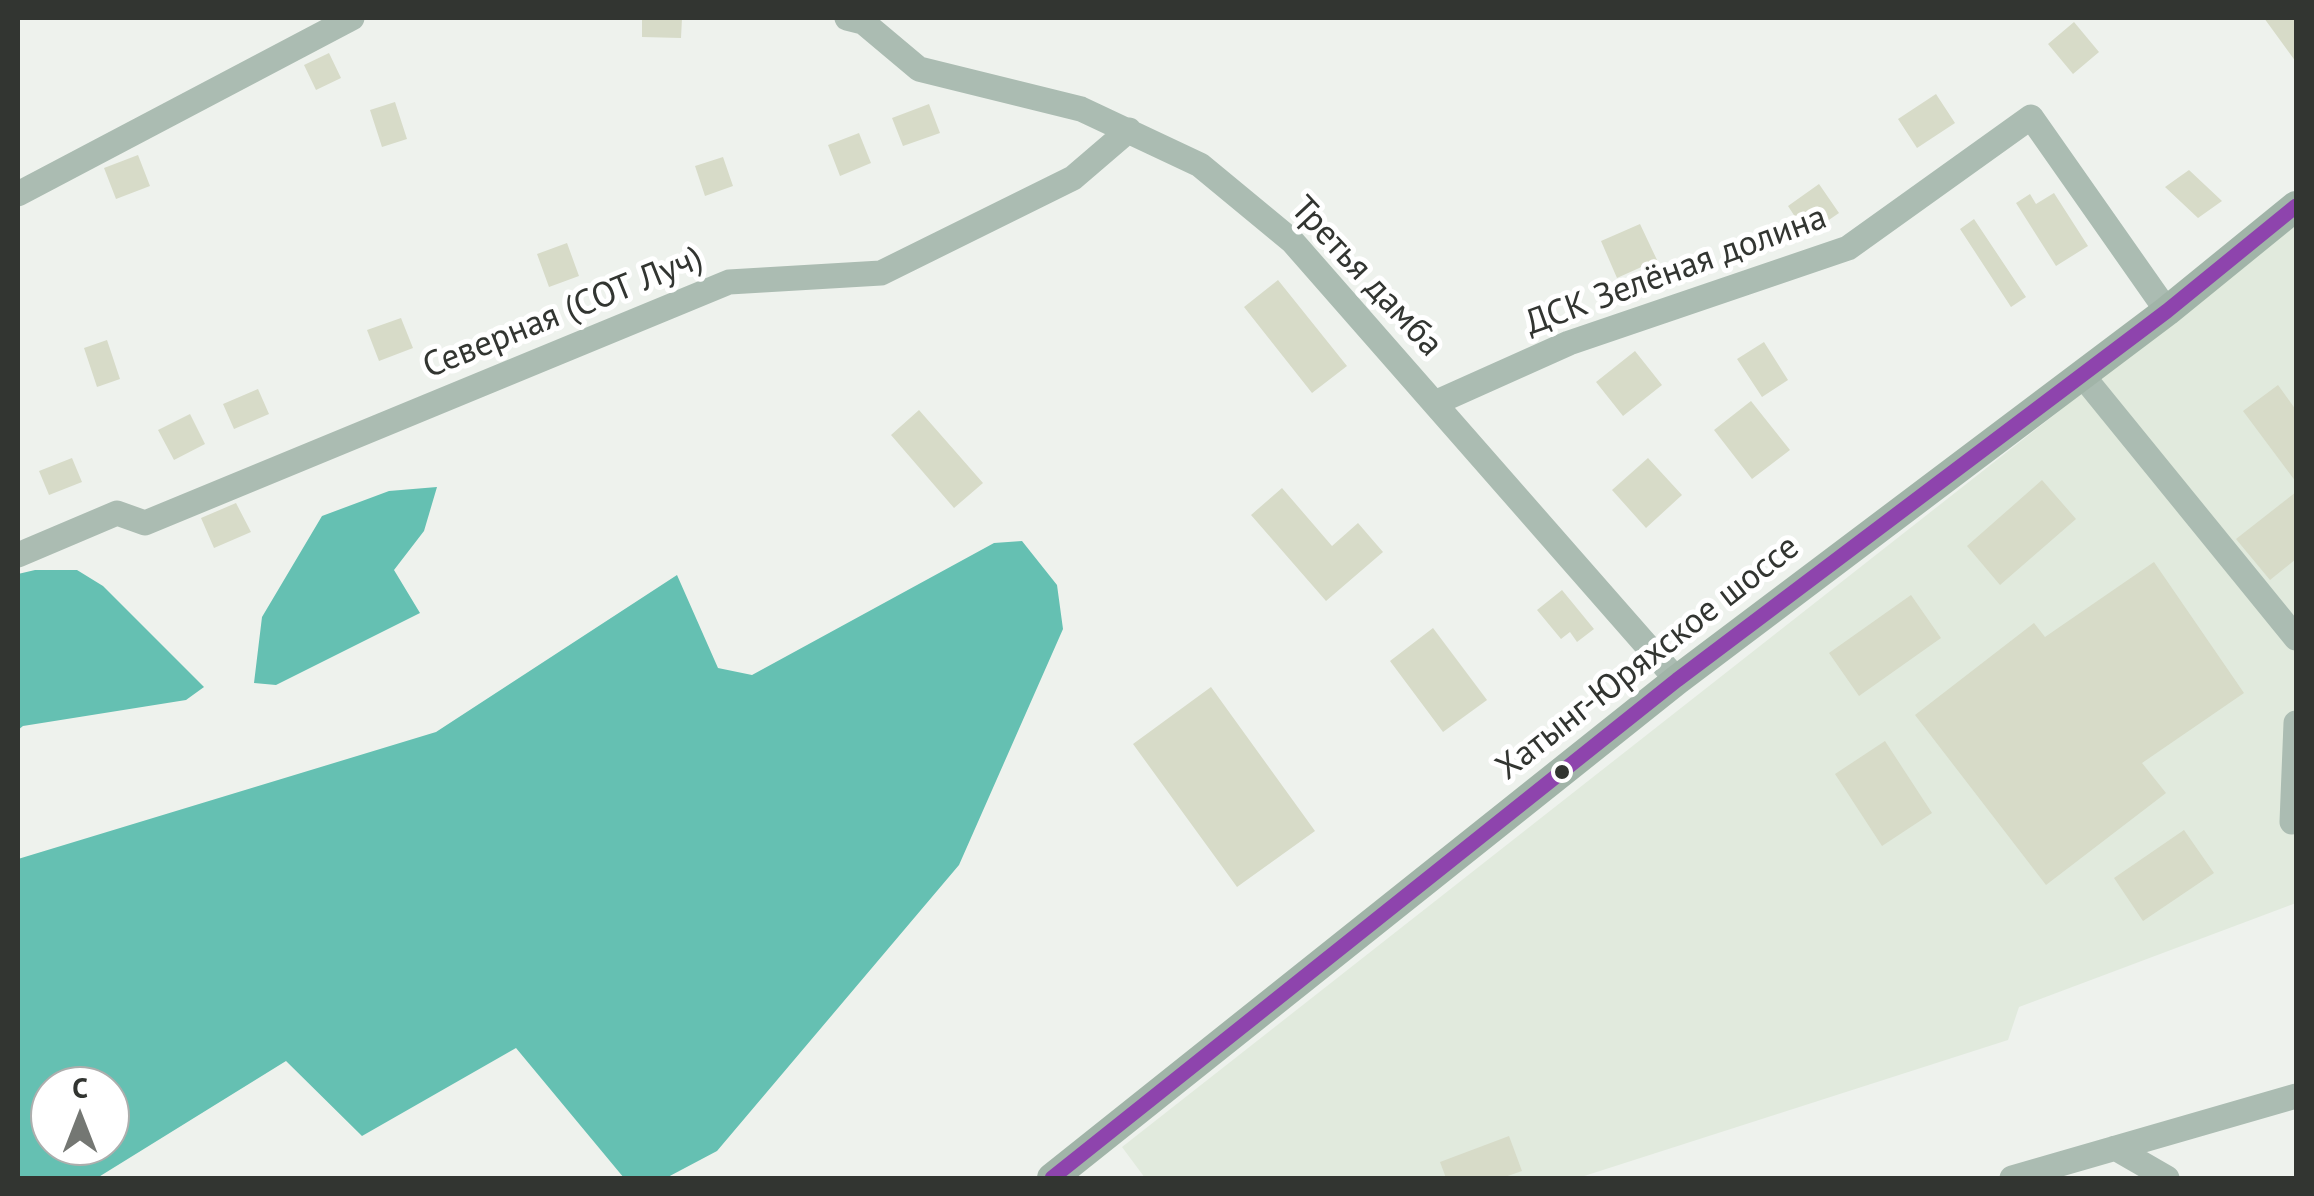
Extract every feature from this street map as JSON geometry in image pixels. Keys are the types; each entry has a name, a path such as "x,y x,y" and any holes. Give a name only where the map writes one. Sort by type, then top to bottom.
{"main road":[{"name":"Хатынг-Юряхское шоссе","path":"1052,1178 1677,680 2167,311 2296,206"}],"street":[{"path":"18,194 352,18"},
{"name":"Третья дамба","path":"857,19 919,69 1082,109 1200,165 1292,242 1677,680"},
{"name":"ДСК Зелёная долина","path":"1434,403 1569,343 1848,248 2031,116 2167,311"},
{"name":"Северная (СОТ Луч)","path":"18,555 117,513 144,523 729,282 880,273 1073,178 1129,130"},
{"path":"2082,375 2296,638"},
{"path":"2292,822 2296,723"},
{"path":"2012,1178 2296,1096"},
{"path":"2115,1148 2167,1178"}],"shaded area":[{"path":"2296,225 2296,903 2019,1007 2008,1040 1578,1178 1145,1178 1122,1147"}],"water":[{"path":"437,487 424,531 394,570 420,613 276,685 254,683 262,617 322,516 389,491"},
{"path":"1022,541 1057,585 1063,629 959,865 717,1151 666,1178 624,1178 516,1048 362,1136 286,1061 130,1158 130,1066 30,1066 30,1166 116,1166 97,1178 18,1178 18,859 436,732 677,575 718,668 752,675 994,543"},
{"path":"77,570 103,586 204,687 186,700 23,726 18,730 18,574"}],"building":[{"path":"642,18 682,18 681,38 642,37"},
{"path":"2264,18 2296,18 2296,62"},
{"path":"2074,22 2099,52 2073,74 2048,44"},
{"path":"329,53 341,78 316,90 304,65"},
{"path":"1936,94 1955,123 1917,148 1898,119"},
{"path":"395,102 407,139 382,147 370,110"},
{"path":"929,104 940,133 903,146 892,118"},
{"path":"859,133 871,163 840,176 828,145"},
{"path":"138,155 150,186 116,199 104,168"},
{"path":"723,157 733,186 705,196 695,166"},
{"path":"2189,170 2222,201 2198,218 2165,187"},
{"path":"1819,184 1839,213 1807,235 1788,206"},
{"path":"2054,193 2088,246 2056,266 2016,203 2030,194 2036,204"},
{"path":"1974,219 2026,297 2011,307 1960,229"},
{"path":"1640,224 1657,260 1617,278 1601,241"},
{"path":"567,243 579,276 549,287 537,254"},
{"path":"1278,280 1347,366 1312,393 1244,307"},
{"path":"401,318 413,348 379,361 367,330"},
{"path":"107,340 120,379 97,387 84,348"},
{"path":"1764,342 1788,380 1762,397 1737,359"},
{"path":"1635,351 1662,385 1623,416 1596,382"},
{"path":"2278,385 2296,410 2296,482 2243,411"},
{"path":"258,389 269,414 234,429 223,404"},
{"path":"1751,401 1790,450 1752,479 1714,430"},
{"path":"919,410 983,483 954,508 891,435"},
{"path":"190,414 205,444 174,460 158,430"},
{"path":"72,458 82,482 49,495 39,471"},
{"path":"1648,458 1682,495 1646,528 1612,490"},
{"path":"2042,480 2076,519 2000,585 1967,546"},
{"path":"1282,488 1332,546 1358,523 1383,552 1326,601 1251,515"},
{"path":"2296,492 2296,559 2270,580 2236,539"},
{"path":"236,503 251,532 214,548 201,518"},
{"path":"2154,562 2244,693 2142,763 2166,793 2046,885 1915,715 2034,623 2045,637"},
{"path":"1562,590 1594,629 1577,642 1570,632 1561,639 1537,610"},
{"path":"1911,595 1941,638 1859,696 1829,653"},
{"path":"1433,628 1487,700 1443,732 1390,661"},
{"path":"1211,687 1315,831 1237,887 1133,744"},
{"path":"1885,741 1932,813 1882,846 1835,774"},
{"path":"2184,830 2214,873 2143,921 2114,878"},
{"path":"1509,1136 1522,1171 1502,1178 1446,1178 1440,1162"}],"transit line":[{"path":"1052,1178 1677,680 2167,311 2296,206"}]}
